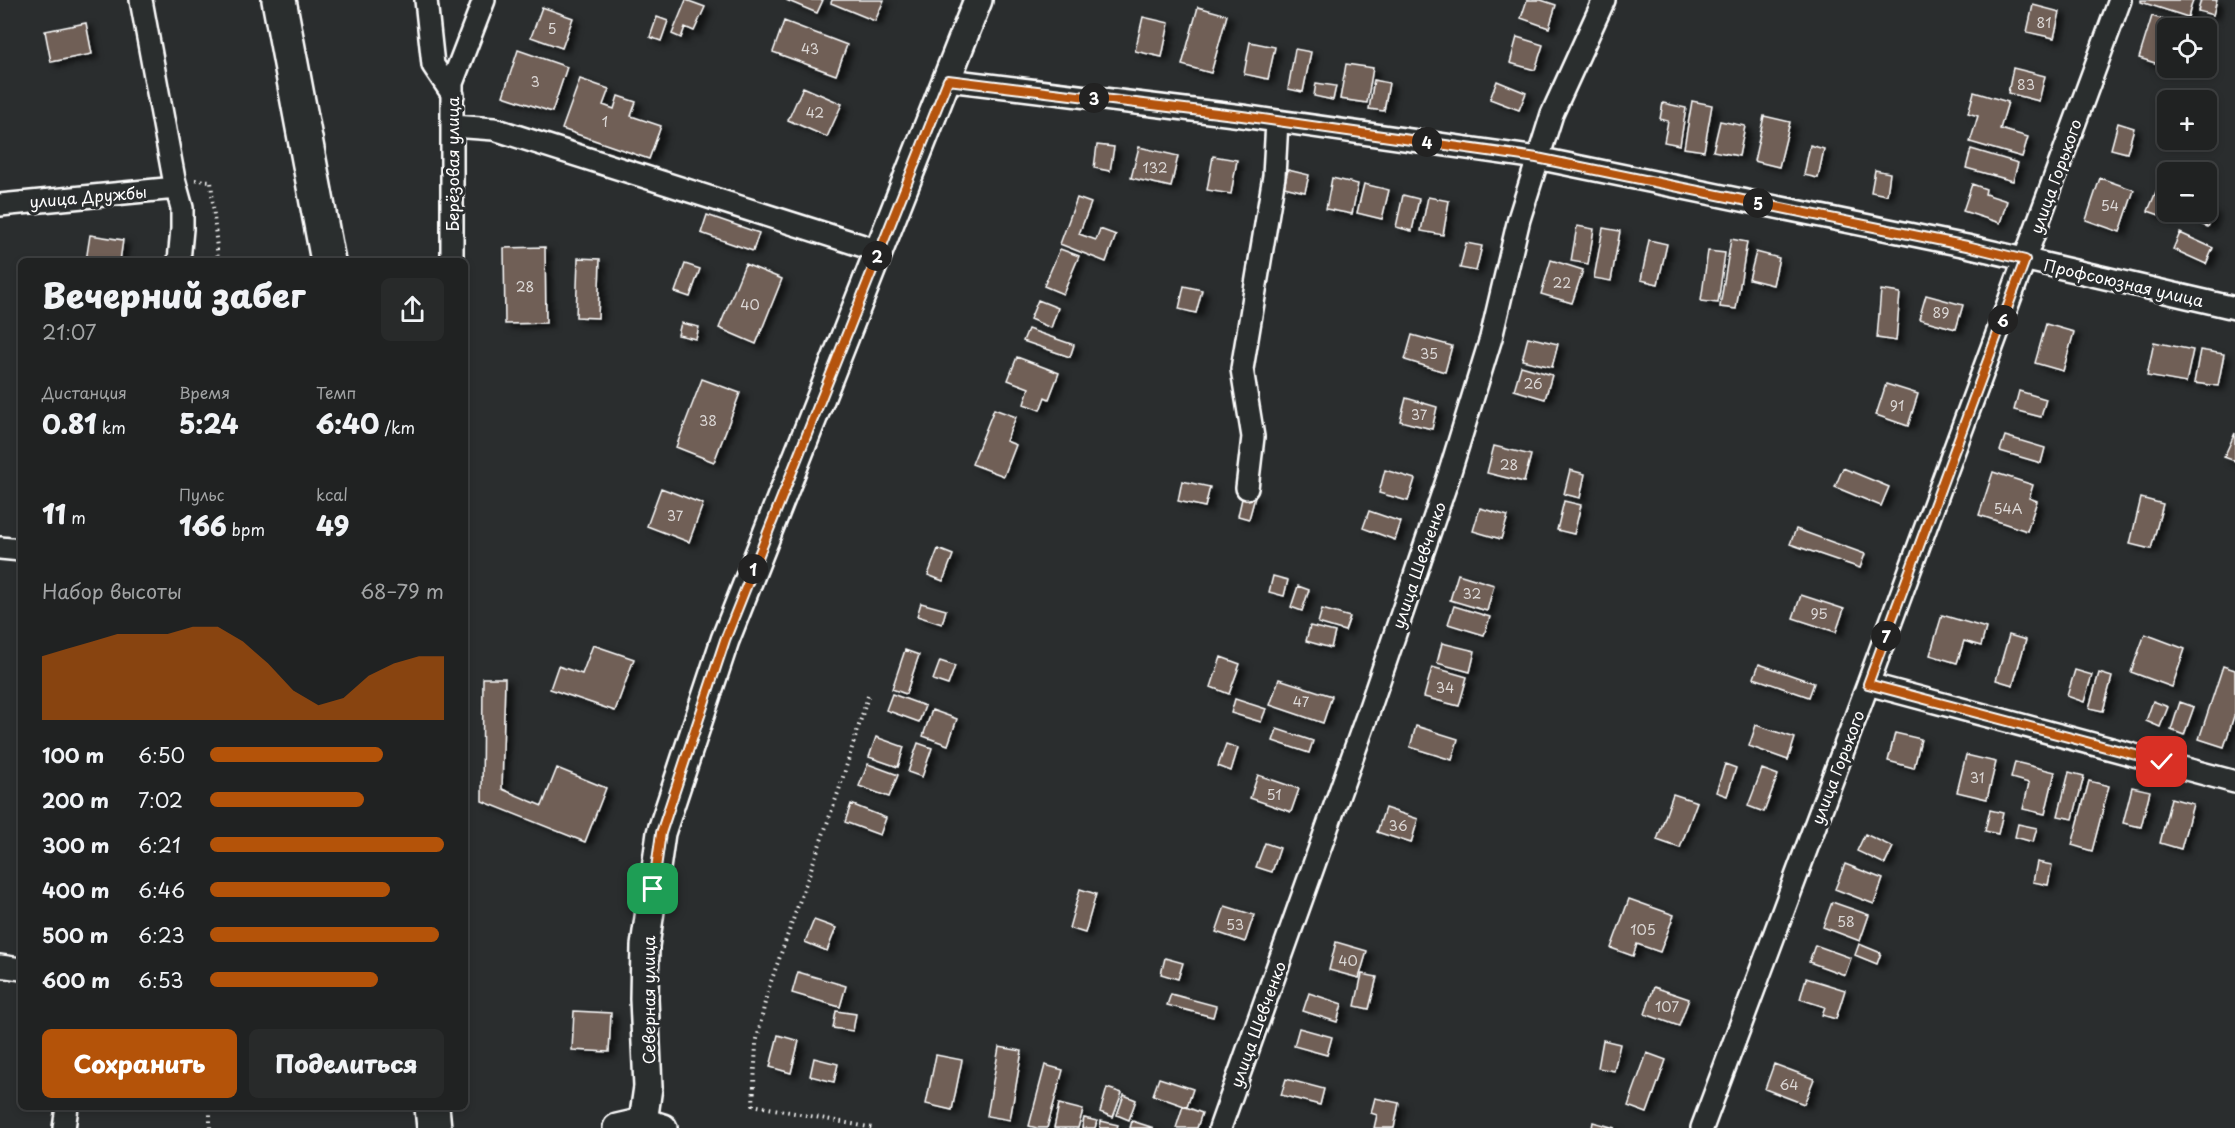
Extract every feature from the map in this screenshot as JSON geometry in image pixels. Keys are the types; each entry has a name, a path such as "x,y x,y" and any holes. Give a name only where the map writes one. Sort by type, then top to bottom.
{"highway":[{"path":"279,0 326,258"},
{"path":"432,1110 434,1128"}],"street":[{"path":"141,0 175,184 182,208 179,258"},
{"path":"426,0 433,65 453,95"},
{"name":"Берёзовая улица","path":"452,258 452,83 484,0"},
{"name":"Северная улица","path":"641,1126 648,1087 645,946 661,833 725,640 978,0"},
{"name":"улица Шевченко","path":"1220,1128 1368,713 1448,478 1491,338 1519,219 1537,158 1552,114 1604,0"},
{"name":"улица Горького","path":"1702,1128 2120,0"},
{"name":"Профсоюзная улица","path":"948,80 1277,121 1537,158 1967,246 2235,308"},
{"path":"1247,488 1253,437 1242,369 1274,176 1277,121"},
{"path":"453,126 494,129 879,251"},
{"name":"улица Дружбы","path":"0,205 175,184"},
{"path":"0,548 18,550"},
{"path":"1868,684 2235,782"},
{"path":"0,966 18,969"},
{"path":"64,1128 67,1110"}],"path":[{"path":"175,184 210,181 218,258"},
{"path":"868,696 839,790 767,993 756,1044 753,1106 873,1128"},
{"path":"210,1110 210,1128"}],"building":[{"path":"686,0 705,7 694,31 685,27 681,38 672,34"},
{"path":"786,0 823,0 817,13"},
{"path":"832,0 884,0 875,21 831,3"},
{"path":"1527,0 1541,0 1556,5 1549,28 1521,18"},
{"path":"2141,0 2193,0 2188,17 2141,2"},
{"path":"2201,0 2217,0 2213,15 2198,11"},
{"path":"2033,5 2060,12 2054,38 2027,32"},
{"path":"542,7 573,18 562,48 531,37"},
{"path":"1198,7 1227,15 1211,73 1182,65"},
{"path":"2152,16 2158,18 2157,64 2139,58"},
{"path":"657,17 668,21 661,41 650,37"},
{"path":"1143,17 1169,23 1162,57 1135,51"},
{"path":"784,21 847,45 836,75 773,52"},
{"path":"86,23 92,54 51,62 45,31"},
{"path":"1517,37 1543,45 1535,70 1510,63"},
{"path":"1250,42 1275,47 1268,79 1244,74"},
{"path":"1295,49 1311,52 1303,92 1288,89"},
{"path":"518,50 567,67 552,112 503,96"},
{"path":"1346,64 1373,68 1367,103 1340,99"},
{"path":"2013,68 2045,76 2039,101 2008,93"},
{"path":"580,79 609,89 603,105 614,109 618,96 636,102 631,116 661,126 649,159 562,129"},
{"path":"1374,80 1389,83 1384,111 1369,109"},
{"path":"1497,81 1526,93 1519,110 1490,99"},
{"path":"1316,83 1336,86 1333,100 1314,96"},
{"path":"803,87 842,104 827,137 788,120"},
{"path":"1974,92 2008,102 2000,129 2028,137 2022,157 1970,142 1978,116 1968,113"},
{"path":"1692,101 1712,105 1704,151 1684,148"},
{"path":"1663,103 1686,108 1680,145 1664,142 1668,121 1660,119"},
{"path":"1764,116 1790,122 1779,167 1754,161"},
{"path":"1720,121 1745,126 1739,156 1713,151"},
{"path":"2118,123 2134,128 2127,153 2111,149"},
{"path":"1097,145 1114,147 1110,171 1094,168"},
{"path":"1810,145 1824,149 1818,178 1804,175"},
{"path":"1139,147 1178,156 1171,187 1131,178"},
{"path":"1971,149 2018,163 2013,181 1966,168"},
{"path":"1213,156 1237,160 1231,194 1207,190"},
{"path":"1288,170 1309,175 1305,192 1284,187"},
{"path":"1875,170 1890,173 1887,195 1871,192"},
{"path":"1332,178 1358,184 1352,214 1326,209"},
{"path":"2100,178 2134,190 2120,232 2086,220"},
{"path":"1364,184 1389,190 1382,219 1357,213"},
{"path":"1972,184 1986,189 1985,194 2007,201 2000,223 1963,211"},
{"path":"2157,189 2157,214 2148,211"},
{"path":"1403,195 1419,199 1412,231 1396,227"},
{"path":"1428,197 1449,201 1443,235 1421,231"},
{"path":"1077,198 1091,203 1079,234 1096,240 1100,229 1116,235 1106,262 1060,244"},
{"path":"707,215 759,233 753,251 701,233"},
{"path":"2198,222 2210,222 2208,227"},
{"path":"1577,226 1594,229 1588,264 1571,261"},
{"path":"1603,228 1620,231 1611,281 1594,278"},
{"path":"2180,233 2213,248 2206,264 2173,249"},
{"path":"90,235 123,240 120,258 86,258"},
{"path":"1731,239 1747,242 1736,309 1720,307"},
{"path":"1649,240 1667,244 1658,284 1641,280"},
{"path":"1466,243 1482,246 1476,271 1460,268"},
{"path":"545,247 546,323 505,324 504,248"},
{"path":"1060,249 1079,256 1063,294 1044,286"},
{"path":"1708,251 1725,253 1718,303 1701,301"},
{"path":"1756,252 1779,258 1773,285 1749,279"},
{"path":"578,258 600,259 598,318 576,317"},
{"path":"1551,260 1583,270 1572,303 1541,294"},
{"path":"685,264 700,269 690,297 675,292"},
{"path":"745,264 782,279 756,344 719,328"},
{"path":"1184,286 1202,290 1196,313 1179,309"},
{"path":"1881,290 1900,293 1896,341 1877,338"},
{"path":"1926,295 1963,305 1956,329 1919,319"},
{"path":"1038,300 1058,308 1051,328 1030,319"},
{"path":"681,323 699,327 696,339 678,335"},
{"path":"2046,324 2074,332 2063,371 2035,363"},
{"path":"1028,329 1074,345 1070,357 1023,341"},
{"path":"1412,335 1452,346 1445,372 1405,360"},
{"path":"1528,337 1558,344 1552,367 1522,360"},
{"path":"2154,342 2193,350 2186,383 2147,376"},
{"path":"2200,350 2224,354 2218,386 2194,383"},
{"path":"1017,357 1059,373 1049,399 1045,397 1040,410 1024,404 1029,388 1008,380"},
{"path":"1521,366 1552,375 1545,399 1514,390"},
{"path":"702,379 740,393 714,462 676,447"},
{"path":"1886,384 1918,394 1908,426 1876,415"},
{"path":"2019,391 2046,399 2041,417 2014,410"},
{"path":"1406,398 1437,407 1432,429 1400,421"},
{"path":"994,409 1016,417 1006,441 1016,445 1004,476 972,464"},
{"path":"2235,433 2235,461 2224,457"},
{"path":"2005,436 2045,448 2041,463 2000,451"},
{"path":"1494,446 1531,455 1524,482 1487,473"},
{"path":"1843,468 1889,487 1881,506 1835,487"},
{"path":"1385,470 1415,479 1408,501 1379,493"},
{"path":"1570,470 1585,474 1580,498 1564,494"},
{"path":"1993,472 2033,485 2029,498 2037,501 2027,531 1979,515"},
{"path":"1182,481 1210,487 1205,507 1178,501"},
{"path":"661,488 703,504 689,542 647,526"},
{"path":"1243,494 1255,497 1249,519 1238,516"},
{"path":"2141,498 2163,504 2151,549 2130,544"},
{"path":"1564,501 1581,505 1574,534 1557,530"},
{"path":"1480,508 1508,516 1501,539 1473,531"},
{"path":"1369,511 1401,522 1395,540 1363,528"},
{"path":"1796,529 1865,554 1860,568 1790,544"},
{"path":"938,549 953,555 943,581 928,575"},
{"path":"1458,574 1494,585 1487,611 1450,600"},
{"path":"1273,576 1288,580 1284,596 1269,592"},
{"path":"1298,586 1309,590 1302,611 1291,607"},
{"path":"1801,595 1844,609 1836,632 1793,618"},
{"path":"921,603 946,610 942,624 917,616"},
{"path":"1454,606 1490,617 1484,635 1448,624"},
{"path":"1322,609 1350,617 1345,631 1318,623"},
{"path":"1942,615 1986,628 1981,646 1964,641 1957,663 1930,655"},
{"path":"1310,626 1335,632 1331,648 1306,641"},
{"path":"2145,634 2185,649 2172,687 2131,672"},
{"path":"2009,635 2026,640 2013,685 1996,680"},
{"path":"1442,643 1475,651 1470,672 1437,663"},
{"path":"593,645 634,659 615,711 550,689 558,666 582,674"},
{"path":"905,650 919,655 906,694 892,689"},
{"path":"1221,657 1240,664 1229,694 1211,687"},
{"path":"940,661 955,666 948,685 933,680"},
{"path":"1759,664 1814,683 1809,697 1754,678"},
{"path":"2223,666 2235,670 2235,713 2224,747 2199,739"},
{"path":"1432,667 1467,677 1459,706 1424,697"},
{"path":"2075,670 2092,675 2084,702 2067,696"},
{"path":"2099,673 2112,677 2103,711 2089,708"},
{"path":"483,678 505,678 502,789 542,806 557,768 606,788 585,842 482,801"},
{"path":"1279,679 1332,696 1323,723 1270,705"},
{"path":"892,694 925,706 919,722 886,710"},
{"path":"1235,699 1266,709 1261,722 1231,713"},
{"path":"2153,701 2168,707 2160,727 2146,721"},
{"path":"2180,702 2194,707 2184,735 2171,730"},
{"path":"932,710 957,719 948,745 923,736"},
{"path":"1756,725 1795,738 1788,760 1749,746"},
{"path":"1416,726 1458,739 1452,760 1410,747"},
{"path":"1277,729 1313,741 1309,753 1273,741"},
{"path":"1895,733 1921,739 1914,768 1888,761"},
{"path":"876,737 904,747 898,767 869,757"},
{"path":"918,743 932,748 922,777 908,772"},
{"path":"1226,744 1238,748 1231,771 1218,766"},
{"path":"1966,755 1996,762 1987,799 1957,792"},
{"path":"2015,762 2055,772 2045,814 2023,809 2029,783 2011,778"},
{"path":"868,764 898,775 889,797 859,786"},
{"path":"1725,764 1736,768 1727,796 1716,792"},
{"path":"1762,769 1778,775 1764,812 1748,806"},
{"path":"2069,772 2084,776 2073,819 2058,816"},
{"path":"1258,775 1299,789 1291,812 1250,798"},
{"path":"2089,781 2109,786 2092,851 2072,845"},
{"path":"2132,787 2150,791 2141,827 2123,823"},
{"path":"1673,794 1697,802 1680,848 1657,840"},
{"path":"2171,798 2193,804 2181,849 2160,843"},
{"path":"851,804 886,818 880,835 845,822"},
{"path":"1385,808 1418,819 1411,843 1377,832"},
{"path":"1990,810 2003,813 1998,834 1985,831"},
{"path":"2018,824 2037,828 2033,842 2015,837"},
{"path":"1865,834 1893,847 1885,864 1857,851"},
{"path":"1265,843 1280,848 1272,872 1256,867"},
{"path":"2037,862 2052,865 2048,885 2033,882"},
{"path":"1845,864 1883,879 1874,904 1835,889"},
{"path":"1080,889 1096,894 1085,933 1069,928"},
{"path":"1629,899 1674,915 1660,952 1637,944 1633,956 1611,948"},
{"path":"1832,902 1869,915 1860,941 1823,927"},
{"path":"1225,906 1254,915 1245,942 1216,932"},
{"path":"814,920 836,928 827,951 805,942"},
{"path":"1336,942 1367,951 1359,978 1329,970"},
{"path":"1859,944 1881,953 1877,964 1855,955"},
{"path":"1815,945 1851,958 1845,975 1809,962"},
{"path":"1165,958 1183,963 1178,979 1161,974"},
{"path":"798,972 846,986 840,1007 792,993"},
{"path":"1362,974 1377,977 1369,1009 1355,1006"},
{"path":"1806,978 1845,990 1836,1019 1822,1015 1825,1007 1800,999"},
{"path":"1654,987 1689,999 1679,1026 1645,1014"},
{"path":"1309,993 1342,1004 1337,1022 1303,1011"},
{"path":"1171,994 1216,1006 1213,1017 1167,1005"},
{"path":"574,1011 611,1013 609,1052 572,1050"},
{"path":"836,1011 856,1014 853,1031 833,1028"},
{"path":"1299,1028 1332,1037 1327,1055 1294,1046"},
{"path":"778,1035 799,1041 791,1073 770,1067"},
{"path":"1603,1040 1620,1044 1614,1071 1598,1068"},
{"path":"999,1047 1022,1051 1010,1120 987,1116"},
{"path":"1647,1053 1666,1060 1647,1113 1628,1106"},
{"path":"936,1055 962,1060 952,1110 926,1104"},
{"path":"814,1058 838,1064 834,1082 810,1076"},
{"path":"1774,1064 1814,1079 1804,1104 1765,1089"},
{"path":"1045,1065 1063,1070 1047,1128 1037,1128 1029,1126"},
{"path":"1159,1078 1193,1089 1187,1107 1153,1095"},
{"path":"1286,1079 1324,1089 1320,1105 1281,1095"},
{"path":"1107,1088 1122,1093 1113,1117 1100,1112"},
{"path":"1124,1095 1136,1100 1129,1120 1117,1115"},
{"path":"1375,1098 1399,1103 1394,1128 1374,1128 1377,1115 1371,1113"},
{"path":"1059,1104 1083,1110 1078,1128 1054,1128"},
{"path":"1183,1106 1202,1113 1197,1128 1176,1128"},
{"path":"1084,1118 1097,1121 1095,1128 1082,1128"},
{"path":"1101,1121 1118,1125 1117,1128 1100,1128"},
{"path":"1132,1121 1154,1128 1130,1128"},
{"path":"1593,1122 1615,1128 1592,1128"}],"route":[{"path":"653,889 661,833 725,640 948,80 1242,116 1537,158 1967,246 2025,260 1868,684 2162,762"}]}
